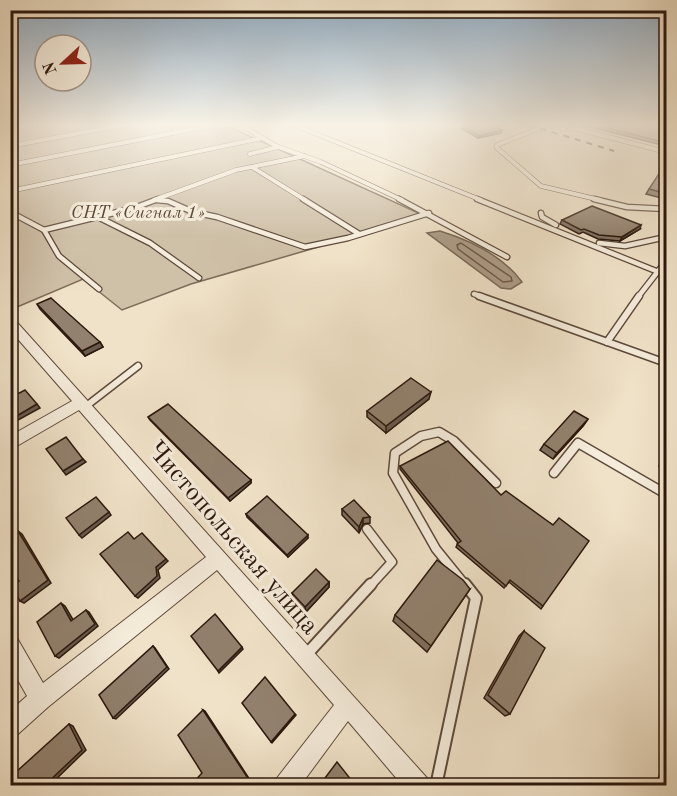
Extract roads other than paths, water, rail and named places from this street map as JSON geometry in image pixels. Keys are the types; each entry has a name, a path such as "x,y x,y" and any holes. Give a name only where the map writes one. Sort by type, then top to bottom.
{"street":[{"name":"Чистопольская улица","path":"10,322 419,786"},
{"path":"10,444 83,405"},
{"path":"10,726 40,699 218,558"},
{"path":"10,645 40,699"},
{"path":"285,786 347,705"}],"lane":[{"path":"10,191 147,162"},
{"path":"44,230 157,200 225,174 275,162"},
{"path":"318,162 429,213 507,257"},
{"path":"386,162 656,271"},
{"path":"513,162 541,186 627,207 666,209"},
{"path":"252,167 359,234"},
{"path":"157,200 168,201 193,212 217,217 305,247 429,213"},
{"path":"10,212 44,230 59,256 99,290"},
{"path":"541,213 549,222 615,248 628,248 666,237"},
{"path":"98,217 150,243 199,278"},
{"path":"607,342 656,271 666,261"},
{"path":"474,294 607,342 651,355 666,363"},
{"path":"83,405 138,366"},
{"path":"436,786 476,598 436,549 393,473 395,453 421,436 439,432 454,441 496,483"},
{"path":"554,473 578,443 666,494"},
{"path":"305,657 392,562 367,529"}],"water":[{"path":"440,231 485,250 505,264 522,282 511,289 501,288 427,233"}],"park label":[{"name":"СНТ «Сигнал 1»","path":"138,212"}]}
